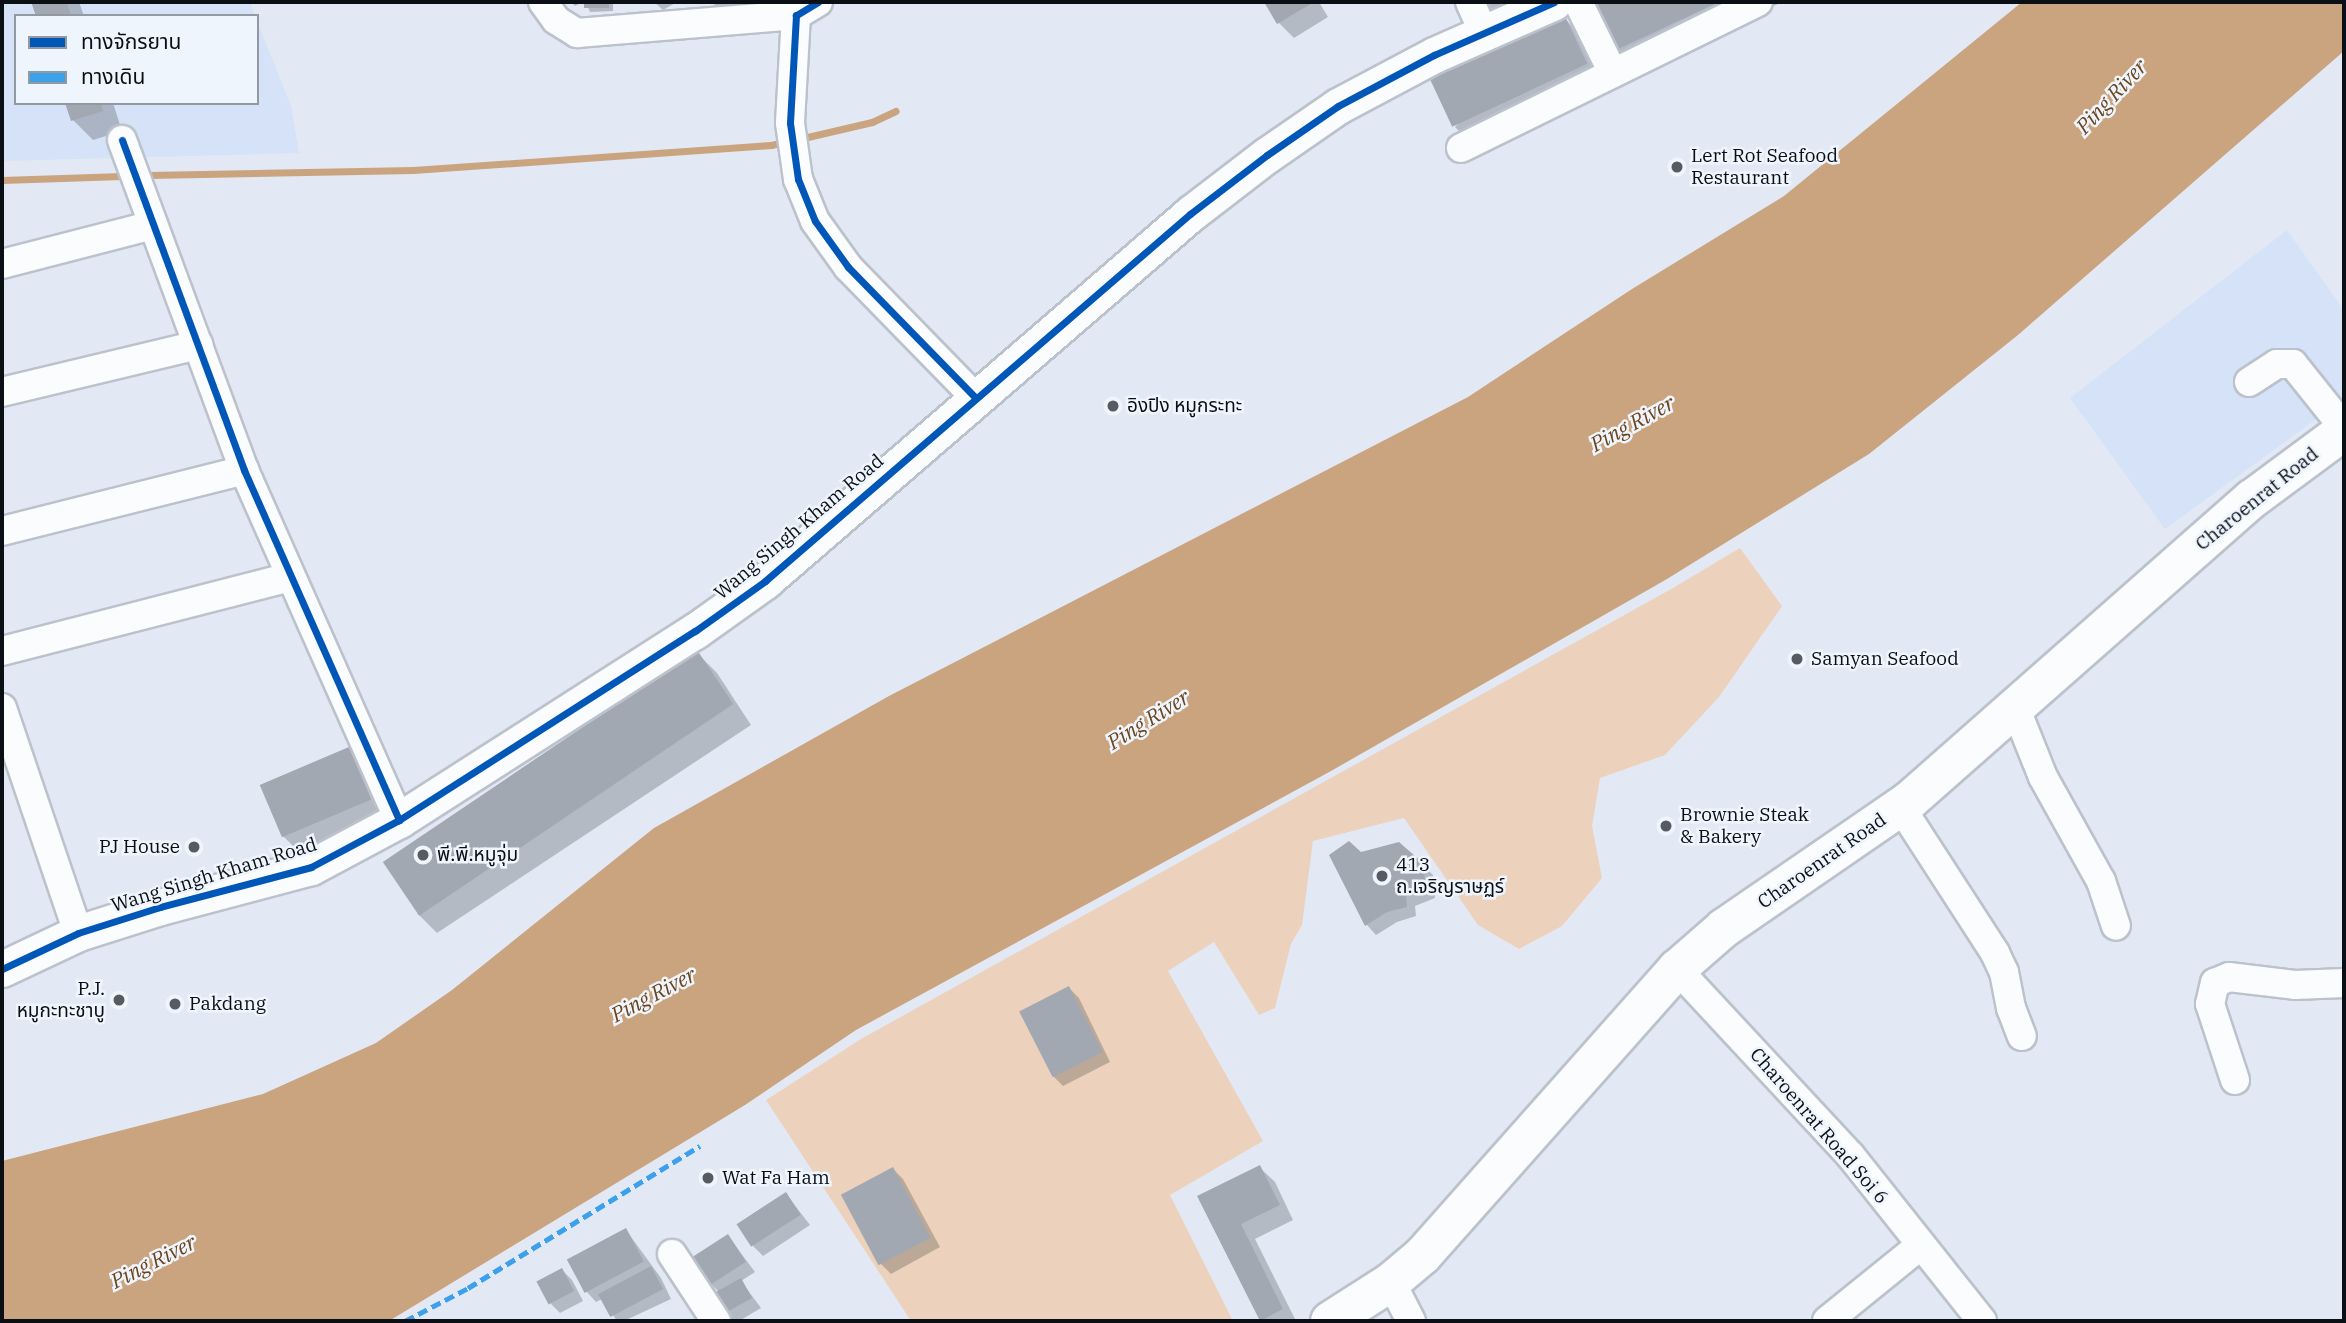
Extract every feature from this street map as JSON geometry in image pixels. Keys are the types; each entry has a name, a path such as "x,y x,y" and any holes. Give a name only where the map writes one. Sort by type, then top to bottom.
{"main road":[{"name":"Charoenrat Road","path":"1330,1321 1391,1282 1450,1228 1677,969 1724,928 1900,807 2278,476 2344,429"}],"street":[{"path":"543,2 555,20 577,33 807,8 790,123 798,179 815,221 848,267 976,398"},
{"path":"1470,2 1485,33"},
{"name":"Wang Singh Kham Road","path":"2,969 78,933 160,907 311,867 399,820 695,631 765,581 1190,214 1267,155 1338,106 1554,2"},
{"path":"1578,2 1613,73"},
{"path":"1461,148 1758,2"},
{"path":"122,140 244,470 399,820"},
{"path":"2,264 153,225"},
{"path":"2,392 198,345"},
{"path":"2249,382 2277,364 2293,364 2344,429"},
{"path":"2,531 244,470"},
{"path":"2,651 291,577"},
{"path":"2015,707 2043,777 2101,881 2116,926"},
{"path":"2,708 78,933"},
{"path":"1900,807 1995,953 2004,972 2011,1008 2022,1036"},
{"name":"Charoenrat Road Soi 6","path":"1677,969 1850,1155 1982,1321"},
{"path":"2235,1080 2210,1004 2215,983 2229,977 2286,984 2344,984"},
{"path":"1827,1321 1921,1245"},
{"path":"672,1254 716,1321"},
{"path":"1391,1282 1411,1321"}],"shaded area":[{"path":"2,2 250,2 254,14 14,14 14,105 259,105 259,26 291,106 299,153 2,161"},
{"path":"2287,230 2344,310 2344,399 2165,529 2070,398"},
{"path":"1740,548 1782,606 1719,697 1665,755 1600,778 1592,826 1602,878 1562,926 1519,949 1478,925 1404,818 1313,841 1302,925 1291,944 1275,1008 1259,1015 1214,942 1168,971 1263,1141 1170,1195 1233,1321 911,1321 766,1100 861,1039 1673,588"}],"water":[{"name":"Ping River","path":"2022,2 2344,2 2344,51 2018,335 1869,454 1667,579 1331,771 856,1030 745,1105 389,1321 2,1321 2,1161 263,1094 376,1043 452,990 654,828 889,696 1468,397 1632,289 1784,196"}],"building":[{"path":"31,2 67,2 70,14 35,14"},
{"path":"584,2 609,2 609,8 584,8"},
{"path":"1264,2 1314,2 1277,24"},
{"path":"1591,2 1719,2 1614,51"},
{"path":"1564,14 1587,64 1452,127 1429,77"},
{"path":"66,105 102,105 103,111 71,121"},
{"path":"697,650 733,704 419,916 383,862"},
{"path":"349,747 371,799 282,837 260,785"},
{"name":"413 ถ.เจริญราษฏร์","path":"1349,841 1361,852 1399,842 1423,863 1426,889 1406,896 1407,907 1387,912 1365,926 1329,855"},
{"path":"1069,986 1103,1052 1053,1077 1019,1011"},
{"path":"1260,1165 1280,1205 1241,1224 1283,1309 1260,1321 1197,1196"},
{"path":"893,1167 931,1238 878,1265 841,1195"},
{"path":"786,1192 801,1215 751,1247 737,1224"},
{"path":"626,1228 644,1262 585,1293 567,1259"},
{"path":"728,1234 746,1262 711,1285 693,1257"},
{"path":"651,1266 663,1289 610,1317 598,1294"},
{"path":"562,1268 574,1291 549,1305 536,1282"},
{"path":"741,1278 752,1298 723,1314 712,1294"}],"waterway":[{"path":"799,139 872,122 896,111"},
{"path":"149,175 413,170 771,145 788,141"},
{"path":"2,180 122,176"}],"marked path":[{"path":"405,1321 468,1288 700,1146"}],"cycle path":[{"path":"818,2 796,15 790,123 798,179 815,221 848,267 976,398"},
{"path":"2,969 78,933 160,907 311,867 399,820 695,631 765,581 1190,214 1267,155 1338,106 1434,55 1554,2"},
{"path":"122,140 244,470 399,820"}],"place":[{"name":"Lert Rot Seafood Restaurant","path":"1677,167"},
{"name":"อิงปิง หมูกระทะ","path":"1113,406"},
{"name":"Samyan Seafood","path":"1797,659"},
{"name":"Brownie Steak & Bakery","path":"1666,826"},
{"name":"PJ House","path":"194,847"},
{"name":"พี.พี.หมูจุ่ม","path":"423,855"},
{"name":"413 ถ.เจริญราษฏร์","path":"1382,876"},
{"name":"P.J. หมูกะทะชาบู","path":"119,1000"},
{"name":"Pakdang","path":"175,1004"},
{"name":"Wat Fa Ham","path":"708,1178"}]}
